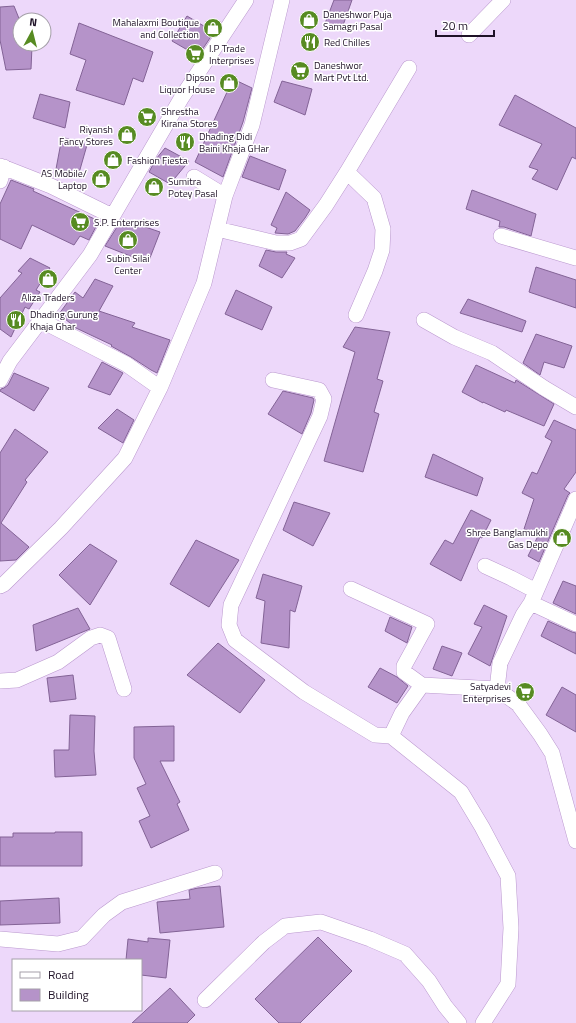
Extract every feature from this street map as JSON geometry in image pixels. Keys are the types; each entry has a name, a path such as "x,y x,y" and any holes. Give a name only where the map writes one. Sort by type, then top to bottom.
{"street":[{"path":"0,380 10,360 90,255 182,97 246,0"},
{"path":"0,586 4,584 61,528 125,458 160,388 204,283 225,196 252,125 282,0"},
{"path":"469,35 504,0"},
{"path":"217,229 276,243 290,243 301,239 326,206 409,68"},
{"path":"1,171 51,186 113,215"},
{"path":"347,172 374,198 383,229 382,250 376,271 356,315"},
{"path":"194,177 225,196"},
{"path":"501,236 576,258"},
{"path":"40,320 126,364 160,388"},
{"path":"424,320 454,337 492,353 544,388 576,407"},
{"path":"273,380 319,390 324,399 320,416 231,605 229,625 235,640 304,692 375,735 391,736 461,792 482,827 508,876 511,928 508,984 483,1023"},
{"path":"496,689 500,663 523,615 534,597 576,499"},
{"path":"485,566 511,578 534,597 576,624"},
{"path":"351,589 427,624 404,666 404,672 422,685 496,689 518,704 552,753 576,841"},
{"path":"0,681 17,680 58,662 91,638 100,635 108,638 124,689"},
{"path":"391,736 402,713 422,685"},
{"path":"0,939 58,944 82,938 104,915 122,902 215,874"},
{"path":"205,1000 264,942 285,926 321,922 370,939 405,954 429,981 445,1006 459,1023"}],"building":[{"path":"334,0 352,0 341,31 324,26"},
{"path":"14,6 16,12 12,12 12,52 32,52 31,69 6,70 0,40 0,7"},
{"path":"187,16 214,32 198,56 172,41"},
{"path":"79,23 153,52 143,82 133,78 124,105 76,90 86,60 70,54"},
{"path":"233,79 252,88 243,122 223,177 195,162"},
{"path":"282,81 312,89 305,115 274,102"},
{"path":"40,94 70,102 65,128 33,118"},
{"path":"515,95 576,128 576,159 572,157 557,190 532,179 538,170 529,167 542,144 499,125"},
{"path":"62,137 87,145 79,173 56,169"},
{"path":"165,148 189,161 170,184 149,172 156,159"},
{"path":"250,156 286,170 279,190 242,177"},
{"path":"11,180 34,189 33,191 99,221 89,240 80,236 74,245 32,225 21,249 0,239 0,204"},
{"path":"472,190 536,214 531,236 504,227 499,227 500,221 466,209"},
{"path":"286,192 310,210 295,231 288,234 275,233 277,228 271,225"},
{"path":"122,219 160,232 148,263 105,246"},
{"path":"266,250 287,252 286,254 295,258 282,278 259,266"},
{"path":"30,258 50,268 36,290 40,292 29,309 25,307 11,337 0,329 0,298 22,273 18,271"},
{"path":"536,267 576,280 576,308 529,292"},
{"path":"95,279 113,286 99,311 135,323 132,327 170,340 157,373 111,346 112,345 76,328 59,314 75,292 83,298"},
{"path":"236,290 272,307 262,330 225,314"},
{"path":"468,299 526,321 522,332 460,313"},
{"path":"355,327 390,332 377,379 383,381 374,412 379,414 363,472 324,461 355,352 343,347"},
{"path":"536,334 572,346 564,368 544,362 540,375 523,363"},
{"path":"102,362 123,373 110,395 88,387"},
{"path":"476,365 515,383 516,380 554,404 544,426 506,410 505,412 483,403 462,392"},
{"path":"14,373 49,388 34,411 0,391 8,385"},
{"path":"283,391 313,398 314,400 311,413 302,434 268,414"},
{"path":"117,409 134,420 123,443 98,428"},
{"path":"554,420 576,430 576,472 564,489 570,493 539,562 528,556 539,534 524,529 534,499 522,493 532,472 537,474 552,441 545,437"},
{"path":"15,429 48,452 25,480 27,482 1,523 29,547 16,560 0,561 0,453"},
{"path":"433,454 483,478 477,496 425,477"},
{"path":"294,502 330,513 313,546 283,530"},
{"path":"471,510 491,520 482,538 480,537 461,581 430,564 445,540 453,544"},
{"path":"196,540 239,560 209,607 170,584"},
{"path":"90,544 117,561 90,605 59,575"},
{"path":"263,574 302,586 295,612 290,610 289,648 261,643 265,601 256,598"},
{"path":"563,581 576,586 576,614 553,603"},
{"path":"484,605 507,616 490,666 468,654 482,627 474,624"},
{"path":"78,608 90,629 36,651 33,625"},
{"path":"390,617 412,627 407,643 385,631"},
{"path":"548,621 576,633 576,654 541,636"},
{"path":"218,643 265,680 240,713 187,675"},
{"path":"442,646 462,653 452,676 433,669"},
{"path":"380,668 397,677 408,686 397,703 368,687"},
{"path":"73,675 76,699 50,702 47,678"},
{"path":"562,687 576,695 576,732 546,715"},
{"path":"70,715 95,716 94,751 96,775 55,777 54,750 69,750"},
{"path":"174,726 174,761 160,761 180,802 177,804 189,830 151,848 139,821 150,816 137,788 146,784 134,758 134,727"},
{"path":"82,832 82,866 0,866 0,837 13,837 13,833"},
{"path":"220,886 224,927 160,933 157,902 190,899 189,890"},
{"path":"59,898 60,923 0,925 0,901"},
{"path":"318,937 352,971 300,1023 279,1023 255,999"},
{"path":"148,938 170,940 166,978 142,975 142,959 126,959 128,939 148,942"},
{"path":"170,988 195,1015 187,1023 132,1023"}],"place":[{"name":"Daneshwor Puja Samagri Pasal","path":"309,20"},
{"name":"Mahalaxmi Boutique and Collection","path":"213,28"},
{"name":"Red Chilles","path":"310,42"},
{"name":"I.P Trade Interprises","path":"195,54"},
{"name":"Daneshwor Mart Pvt Ltd.","path":"300,71"},
{"name":"Dipson Liquor House","path":"229,83"},
{"name":"Shrestha Kirana Stores","path":"147,117"},
{"name":"Riyansh Fancy Stores","path":"127,135"},
{"name":"Dhading Didi Baini Khaja GHar","path":"185,142"},
{"name":"Fashion Fiesta","path":"113,160"},
{"name":"AS Mobile/ Laptop","path":"101,179"},
{"name":"Sumitra Potey Pasal","path":"154,187"},
{"name":"S.P. Enterprises","path":"80,222"},
{"name":"Subin Silai Center","path":"128,240"},
{"name":"Aliza Traders","path":"48,279"},
{"name":"Dhading Gurung Khaja Ghar","path":"16,320"},
{"name":"Shree Banglamukhi Gas Depo","path":"562,538"},
{"name":"Satyadevi Enterprises","path":"525,692"}]}
